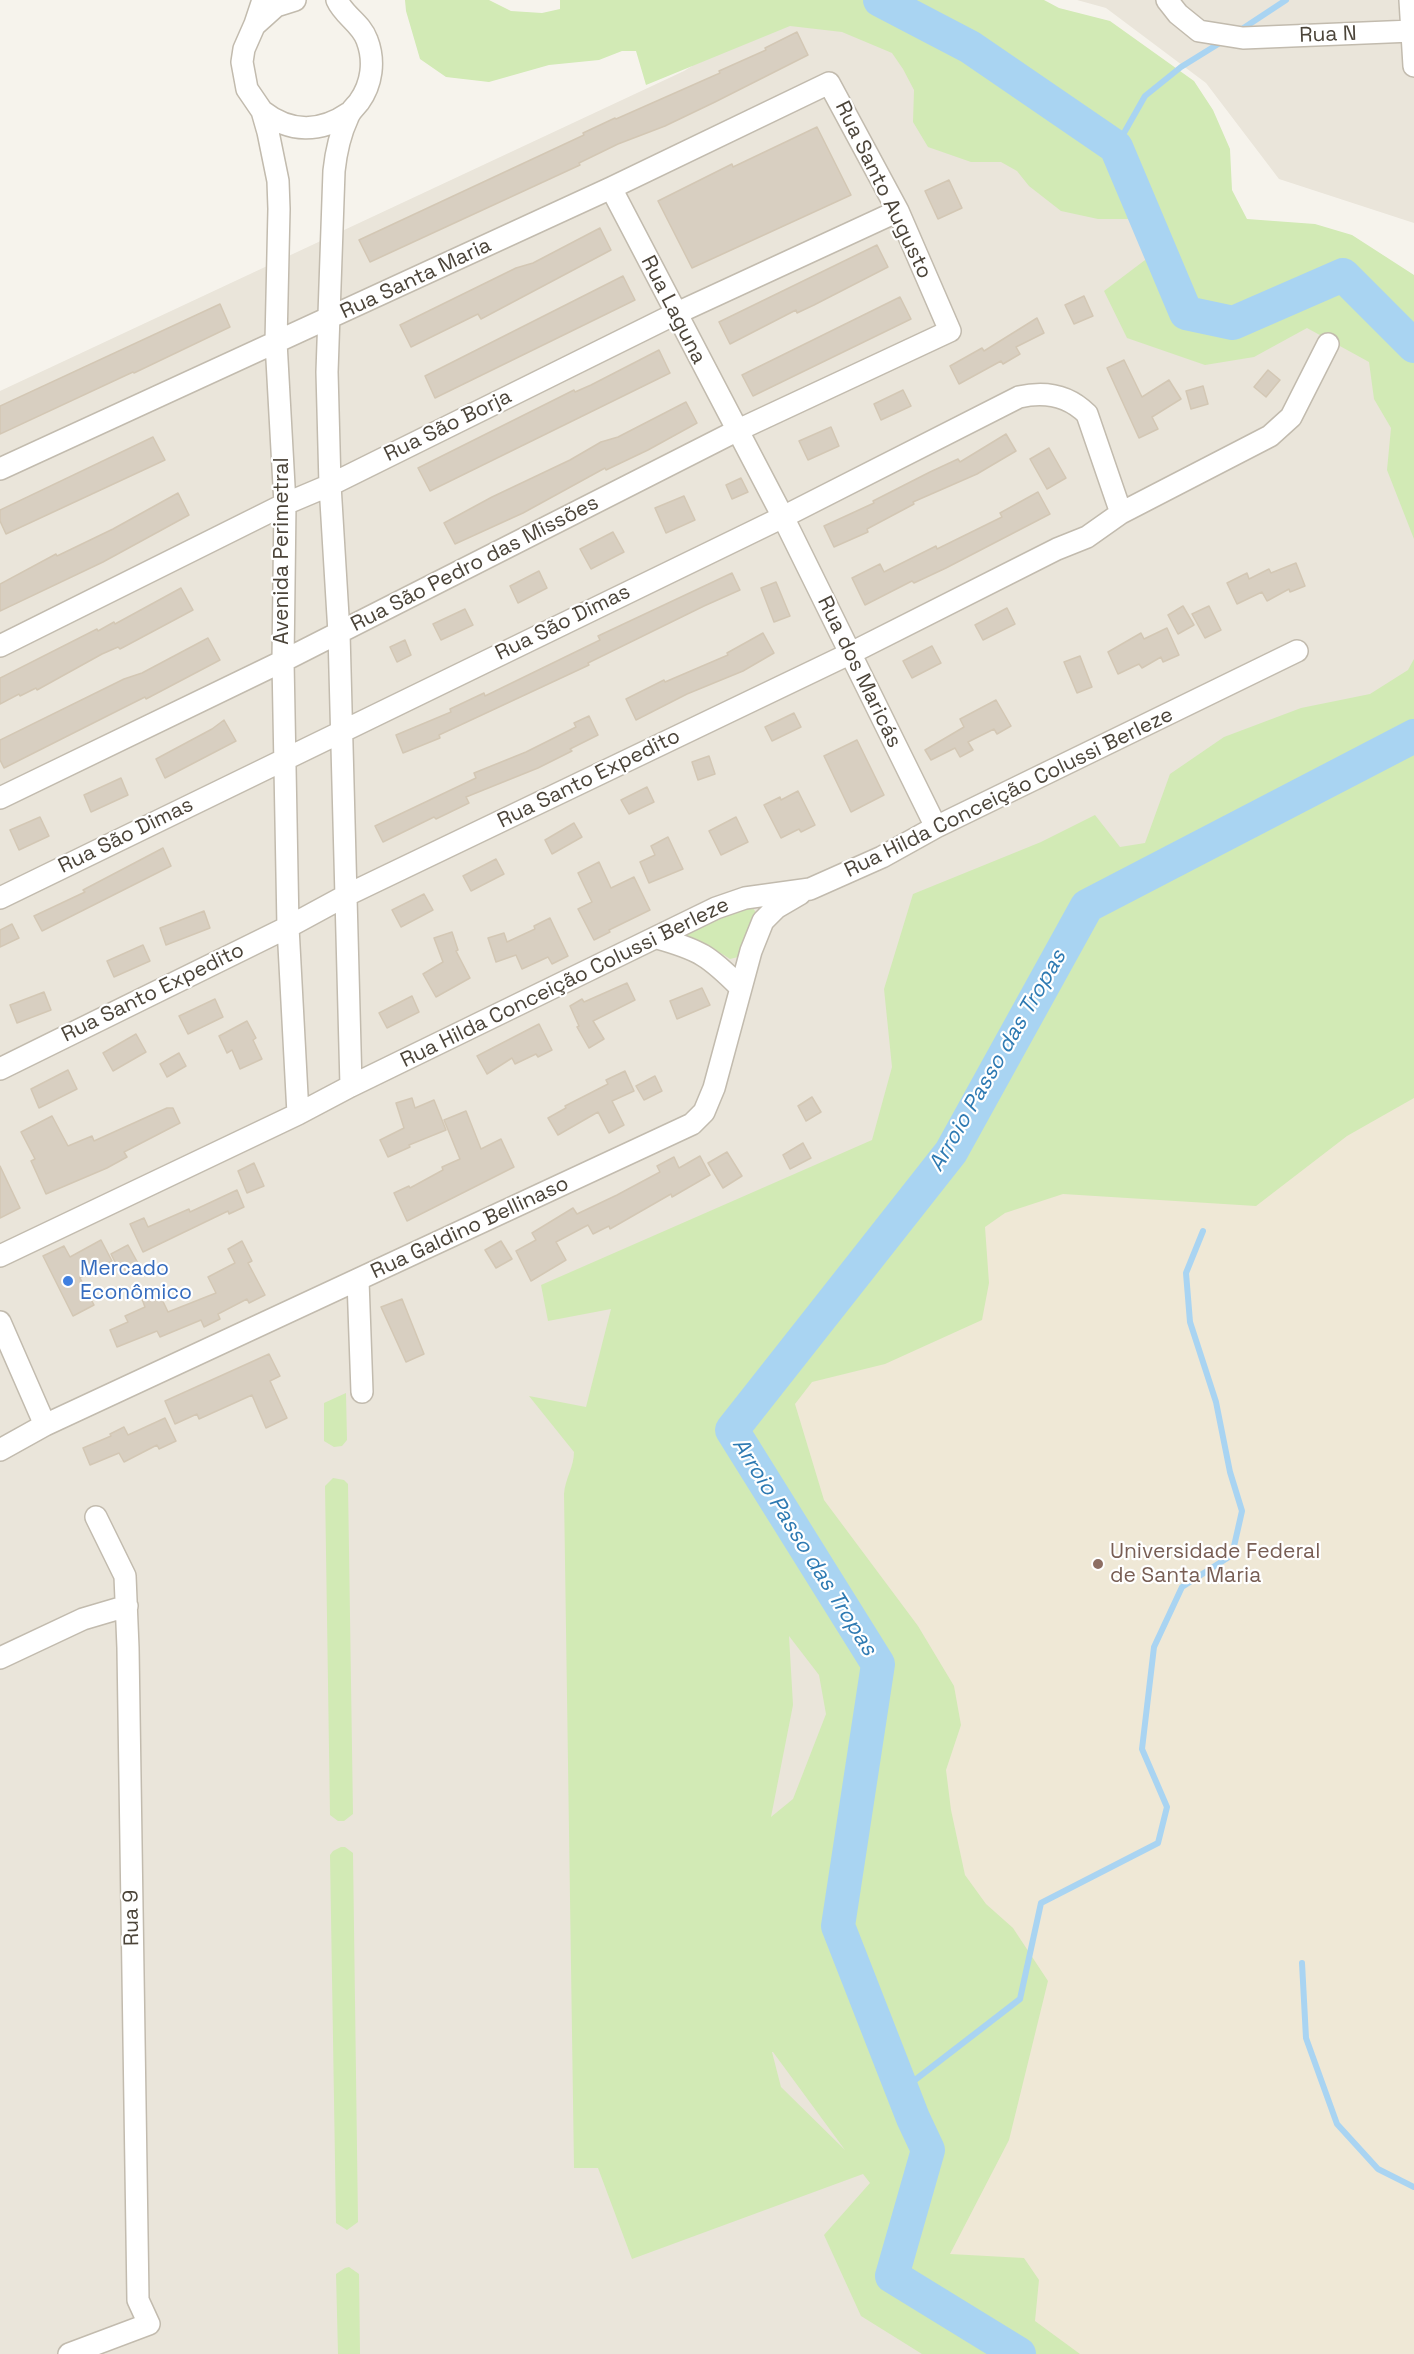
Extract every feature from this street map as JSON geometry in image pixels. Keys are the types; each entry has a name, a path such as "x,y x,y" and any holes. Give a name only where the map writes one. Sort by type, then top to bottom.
{"street":[{"name":"Avenida Perimetral","path":"263,0 244,49 243,76 253,101 262,111 278,181 276,342 285,504 283,661 288,927 298,1114"},
{"path":"255,24 276,6 296,0"},
{"path":"319,0 339,4 360,27 369,45 372,65 366,92 349,113 336,151 327,372 330,485 339,633 351,1086"},
{"name":"Rua N","path":"1167,0 1178,14 1200,31 1244,38 1412,31"},
{"path":"1410,0 1414,66"},
{"name":"Rua Santa Maria","path":"0,469 330,319 829,83"},
{"name":"Rua Santo Augusto","path":"829,83 898,211 950,331"},
{"path":"262,111 273,120 298,128 325,126 349,113"},
{"name":"Rua Laguna","path":"611,188 736,431 783,517"},
{"name":"Rua São Borja","path":"0,646 675,314 898,211"},
{"name":"Rua São Pedro das Missões","path":"0,798 283,661 736,431 950,331"},
{"name":"Rua Santo Expedito","path":"0,1069 288,927 347,895 849,654 1057,549 1087,537 1121,513 1270,436 1291,417 1328,344"},
{"name":"Rua São Dimas","path":"0,898 783,517 1020,397 1034,394 1075,402 1087,414 1121,513"},
{"name":"Rua dos Maricás","path":"783,517 936,826"},
{"name":"Rua Hilda Conceição Colussi Berleze","path":"0,1256 298,1114 717,908 754,897 810,889 882,857 936,826 1297,651"},
{"name":"Rua Galdino Bellinaso","path":"0,1450 45,1425 692,1124 704,1112 714,1088 740,987 763,921 776,908 810,889"},
{"path":"754,897 768,917"},
{"path":"657,938 690,947 707,956 740,987"},
{"path":"358,1280 362,1392"},
{"path":"0,1323 45,1425"},
{"name":"Rua 9","path":"69,2354 150,2324 138,2300 127,1605 125,1576 96,1517"},
{"path":"0,1658 83,1619 127,1605"}],"shaded area":[{"path":"800,0 1116,147 1343,275 1414,346 1414,736 878,1664 1019,2354 0,2354 0,391 684,71"},
{"path":"1077,0 1414,0 1414,223 1279,179 1206,83 1106,8"},
{"name":"Universidade Federal de Santa Maria","path":"1414,710 1414,2354 944,2354 853,1689 709,1438"}],"green space":[{"path":"405,0 489,0 511,11 542,13 560,9 560,0 1044,0 1059,8 1110,21 1194,81 1213,110 1230,149 1232,190 1247,219 1315,224 1352,235 1414,275 1414,539 1387,470 1391,428 1374,399 1369,362 1307,328 1254,357 1205,365 1127,338 1104,291 1157,251 1133,219 1098,219 1061,211 1029,186 1017,171 1001,162 971,162 928,147 913,122 914,90 892,53 842,32 790,26 646,85 636,51 622,51 599,60 549,65 489,82 446,77 420,59"},
{"path":"1414,659 1414,1098 1347,1136 1256,1206 1063,1194 1005,1213 985,1227 989,1283 982,1320 885,1364 812,1382 795,1404 824,1500 918,1626 954,1686 961,1725 946,1770 951,1810 965,1875 986,1904 1013,1928 1048,1981 1009,2140 950,2254 1024,2258 1039,2280 1035,2321 1080,2354 922,2354 861,2316 824,2235 870,2183 863,2174 632,2259 598,2168 574,2168 564,1494 574,1452 529,1396 586,1407 611,1309 548,1321 541,1285 872,1140 892,1067 884,989 913,894 1041,842 1095,815 1120,847 1145,843 1170,774 1224,737 1301,708 1370,694 1408,670","holes":["789,1636 819,1675 826,1714 793,1799 771,1817 793,1705","773,2052 845,2150 781,2087"]},
{"path":"752,906 759,918 742,956 730,959 708,945 676,936 723,912"},
{"path":"346,1393 347,1440 342,1446 334,1447 324,1441 324,1403"},
{"path":"333,1478 344,1480 348,1484 353,1814 344,1821 338,1821 330,1815 325,1486"},
{"path":"341,1847 353,1853 358,2222 347,2230 336,2223 330,1855"},
{"path":"349,2267 359,2274 360,2354 338,2354 336,2274"}],"building":[{"path":"797,32 808,55 665,126 618,144 579,163 580,165 370,262 359,240 584,135 583,133 615,118 720,73 719,71 766,50 765,48"},
{"path":"817,127 851,195 692,268 658,201 732,164 733,167"},
{"path":"949,180 962,208 938,219 925,191"},
{"path":"600,228 611,250 481,319 478,314 411,347 400,325 516,268 533,263"},
{"path":"877,245 888,267 730,344 719,322"},
{"path":"623,276 635,300 435,398 425,376"},
{"path":"1084,296 1093,316 1074,324 1065,305"},
{"path":"900,297 911,319 753,396 742,375"},
{"path":"220,304 230,327 0,434 0,406"},
{"path":"1037,318 1044,333 1016,347 1020,354 1003,364 1001,361 959,384 950,366 982,348 984,351"},
{"path":"659,350 670,373 430,491 418,468"},
{"path":"1124,360 1142,397 1169,380 1181,399 1152,417 1158,429 1139,438 1107,368"},
{"path":"1268,370 1280,380 1266,397 1254,387"},
{"path":"1203,386 1208,404 1191,409 1186,391"},
{"path":"903,390 911,406 881,420 874,404"},
{"path":"686,402 697,423 648,450 606,470 605,468 523,513 455,544 444,523 601,442 618,437"},
{"path":"831,427 839,446 808,460 799,441"},
{"path":"1006,434 1016,451 977,474 913,502 914,504 867,529 868,532 834,547 824,526 874,503 873,501 930,472 958,459 960,462"},
{"path":"153,437 165,460 6,534 0,521 0,510"},
{"path":"1049,448 1066,478 1047,489 1030,459"},
{"path":"741,478 748,492 732,499 726,485"},
{"path":"1038,492 1050,514 946,568 914,583 912,581 865,605 852,578 880,564 884,572 936,546 937,549 1002,517 1000,513"},
{"path":"178,493 189,515 103,562 0,611 0,584 56,554 57,556 113,529"},
{"path":"684,496 695,520 666,533 655,508"},
{"path":"613,532 624,552 591,569 580,549"},
{"path":"1296,563 1305,586 1290,592 1289,589 1267,601 1262,592 1237,604 1227,583 1247,573 1249,579 1269,569 1271,573"},
{"path":"539,571 547,588 518,603 510,586"},
{"path":"732,573 740,590 588,663 589,665 439,735 440,738 403,753 396,735 451,712 450,709 484,693 485,696 600,640 598,636"},
{"path":"776,582 790,616 774,622 761,588"},
{"path":"181,588 193,610 120,649 118,647 102,654 37,690 36,688 20,696 19,694 0,704 0,678 97,629 98,631 114,622 115,624"},
{"path":"1183,606 1194,625 1178,634 1168,615"},
{"path":"1209,606 1221,630 1205,638 1192,614"},
{"path":"1007,608 1015,624 983,640 975,625"},
{"path":"465,609 473,625 441,640 433,624"},
{"path":"1167,628 1179,655 1163,662 1161,657 1142,668 1139,664 1118,674 1108,652 1141,633 1144,639"},
{"path":"763,633 774,653 743,671 687,694 636,720 626,699 664,680 665,682 728,655 727,653"},
{"path":"208,638 220,660 4,768 0,760 0,740 124,679 142,673"},
{"path":"405,640 411,655 397,662 390,647"},
{"path":"932,646 941,663 912,678 903,661"},
{"path":"1080,656 1092,687 1077,693 1064,662"},
{"path":"996,700 1011,726 997,734 994,729 968,742 973,750 960,757 955,748 931,760 925,750 964,727 960,719"},
{"path":"794,713 801,727 772,741 765,727"},
{"path":"589,716 598,735 570,749 572,751 538,768 466,797 469,803 383,842 375,826 476,778 474,773 526,752 576,727 574,723"},
{"path":"224,720 236,741 165,778 156,759 212,729"},
{"path":"857,740 884,795 851,812 824,756"},
{"path":"709,756 715,774 698,780 692,762"},
{"path":"121,778 128,795 91,812 84,795"},
{"path":"647,787 654,802 629,814 621,800"},
{"path":"798,791 815,825 801,832 799,829 781,838 764,805 780,797 781,800"},
{"path":"40,817 49,836 19,850 10,830"},
{"path":"736,817 748,842 721,855 709,831"},
{"path":"574,823 582,837 552,854 545,840"},
{"path":"668,837 683,869 649,883 640,862 655,855 651,846"},
{"path":"163,848 171,866 42,931 34,916 85,892 83,890"},
{"path":"496,859 504,874 471,891 463,876"},
{"path":"599,862 611,888 634,877 650,910 594,940 578,909 592,902 578,873"},
{"path":"424,894 433,910 401,927 392,910"},
{"path":"204,911 210,928 166,945 160,928"},
{"path":"550,918 568,956 552,964 548,957 522,969 516,955 496,962 488,938 504,933 507,942 535,929 534,926"},
{"path":"12,924 19,938 0,947 0,930"},
{"path":"452,932 458,950 456,951 470,978 436,997 423,974 443,962 434,938"},
{"path":"143,945 150,961 114,977 107,961"},
{"path":"627,983 635,1000 593,1021 604,1039 589,1048 577,1027 579,1026 570,1006 582,999 584,1002"},
{"path":"702,988 710,1005 677,1019 670,1001"},
{"path":"44,992 51,1010 17,1023 10,1005"},
{"path":"412,996 419,1012 387,1028 379,1013"},
{"path":"215,999 223,1017 188,1034 179,1016"},
{"path":"247,1021 256,1038 253,1040 262,1059 240,1069 232,1050 227,1053 219,1036"},
{"path":"539,1024 552,1050 538,1057 536,1054 515,1064 512,1058 487,1074 477,1056"},
{"path":"136,1034 146,1052 113,1071 103,1053"},
{"path":"179,1053 186,1066 167,1077 160,1064"},
{"path":"68,1070 77,1089 39,1108 31,1089"},
{"path":"625,1071 634,1091 612,1101 624,1125 609,1133 598,1112 558,1135 548,1118 566,1108 565,1106 608,1084 606,1080"},
{"path":"655,1076 662,1091 644,1100 636,1086"},
{"path":"812,1097 821,1112 806,1121 798,1106"},
{"path":"412,1098 415,1108 434,1100 446,1130 409,1145 410,1147 388,1157 380,1140 404,1128 396,1103"},
{"path":"167,1108 173,1108 180,1123 124,1152 127,1157 107,1168 46,1194 31,1161 35,1159 21,1132 52,1116 68,1146 92,1136 94,1141"},
{"path":"466,1111 481,1149 501,1139 514,1167 407,1221 394,1193 409,1186 410,1188 443,1170 442,1167 460,1159 444,1120"},
{"path":"803,1143 811,1158 790,1169 783,1155"},
{"path":"727,1152 742,1176 723,1188 708,1163"},
{"path":"700,1156 710,1175 672,1197 671,1194 610,1229 609,1226 593,1234 588,1225 556,1242 566,1260 531,1281 516,1251 536,1240 532,1233 573,1208 577,1214 660,1172 657,1166 674,1157 679,1168"},
{"path":"254,1163 264,1186 247,1193 238,1171"},
{"path":"0,1166 20,1208 0,1218"},
{"path":"237,1190 244,1207 229,1214 228,1211 143,1252 130,1224 144,1218 148,1227 189,1209 190,1212"},
{"name":"Mercado Econômico","path":"101,1240 112,1261 80,1278 94,1305 73,1316 43,1256 64,1246 70,1257"},
{"path":"242,1241 252,1261 248,1263 265,1295 249,1303 247,1299 218,1314 220,1319 204,1327 201,1320 160,1337 157,1331 117,1347 110,1330 128,1322 125,1316 145,1307 142,1299 158,1291 168,1312 216,1293 208,1277 235,1263 228,1249"},
{"path":"501,1241 512,1259 496,1268 485,1250"},
{"path":"128,1245 139,1265 121,1274 111,1254"},
{"path":"402,1299 424,1354 406,1362 381,1307"},
{"path":"269,1354 280,1376 270,1381 287,1418 266,1428 252,1395 199,1419 197,1414 175,1424 165,1401"},
{"path":"165,1418 176,1441 159,1449 157,1445 124,1462 119,1453 90,1465 83,1448 111,1436 110,1434 124,1427 128,1435"}],"waterway":[{"name":"Arroio Passo das Tropas","path":"880,0 970,47 1116,147 1186,313 1233,323 1343,275 1414,346"},
{"path":"1239,31 1286,0"},
{"path":"1116,147 1145,96 1181,67 1223,41"},
{"name":"Arroio Passo das Tropas","path":"1019,2354 892,2276 928,2150 913,2118 838,1926 878,1664 732,1430 951,1152 1087,906 1414,736"},
{"path":"902,2090 1020,1999 1041,1903 1158,1843 1167,1807 1142,1749 1154,1647 1182,1587 1232,1555 1242,1511 1230,1472 1216,1402 1190,1322 1186,1273 1203,1231"},
{"path":"1302,1963 1306,2038 1337,2124 1378,2169 1414,2187"}],"place":[{"name":"Mercado Econômico","path":"68,1281"},
{"name":"Universidade Federal de Santa Maria","path":"1098,1564"}]}
